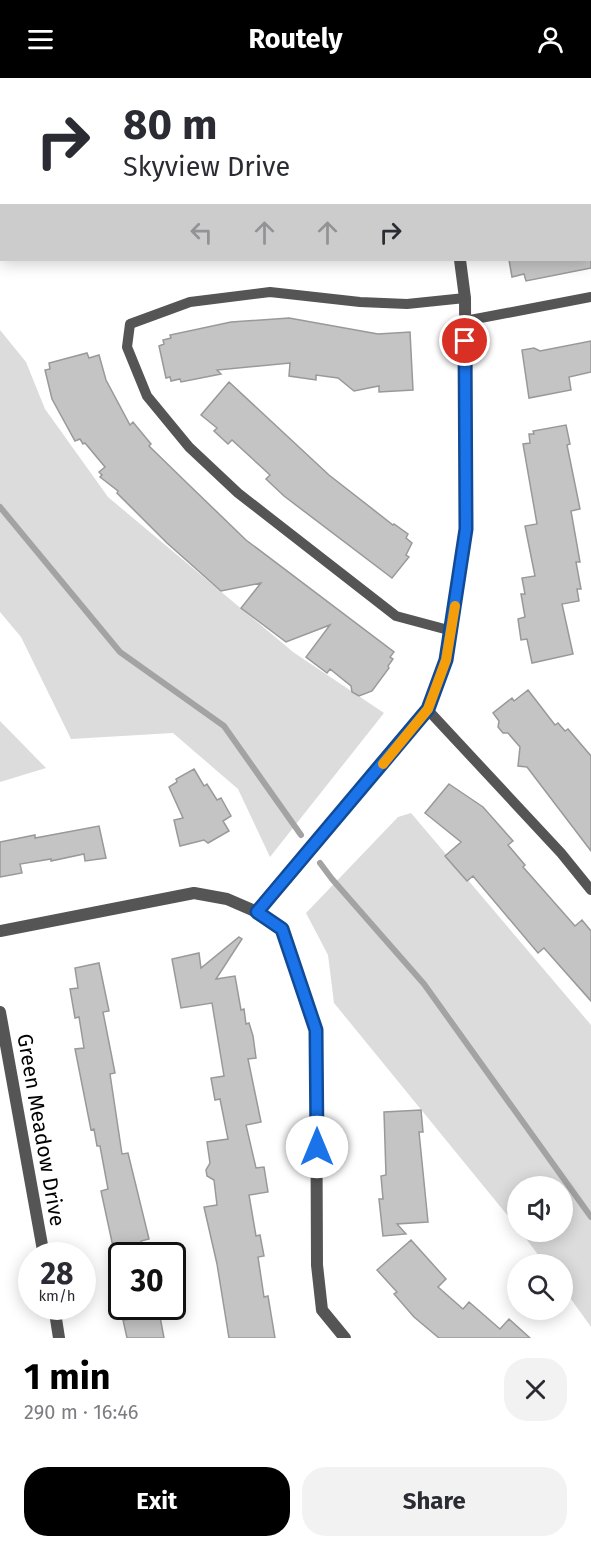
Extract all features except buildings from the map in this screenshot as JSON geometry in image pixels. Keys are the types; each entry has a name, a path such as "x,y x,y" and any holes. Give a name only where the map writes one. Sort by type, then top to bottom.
{"street":[{"path":"257,912 428,709 446,660 466,529 465,298 460,261"},
{"path":"0,931 194,892 227,899 257,912 282,929 316,1030 317,1264 322,1310 345,1338"},
{"name":"Green Meadow Drive","path":"0,1012 41,1242"},
{"path":"56,1320 59,1338"}],"lane":[{"path":"452,631 396,616 238,493 189,447 147,396 127,347 130,324 190,302 270,292 396,303 465,298"},
{"path":"465,321 591,297"},
{"path":"428,709 561,853 591,890"}],"shaded area":[{"path":"0,330 26,362 45,409 108,497 293,652 384,713 270,857 238,789 173,733 71,739 21,637 0,612"},
{"path":"0,721 46,768 0,782"},
{"path":"411,813 591,1025 591,1327 573,1302 573,1254 538,1254 528,1242 573,1242 573,1176 507,1176 507,1215 334,1003 328,955 306,913 398,817"}],"waterway":[{"path":"0,507 120,652 224,726 301,835"},
{"path":"320,863 424,984 591,1217"}],"slow traffic":[{"path":"383,764 428,709 446,660 455,606"}],"route":[{"path":"317,1147 316,1030 282,929 257,912 428,709 446,660 466,529 465,341"}]}
